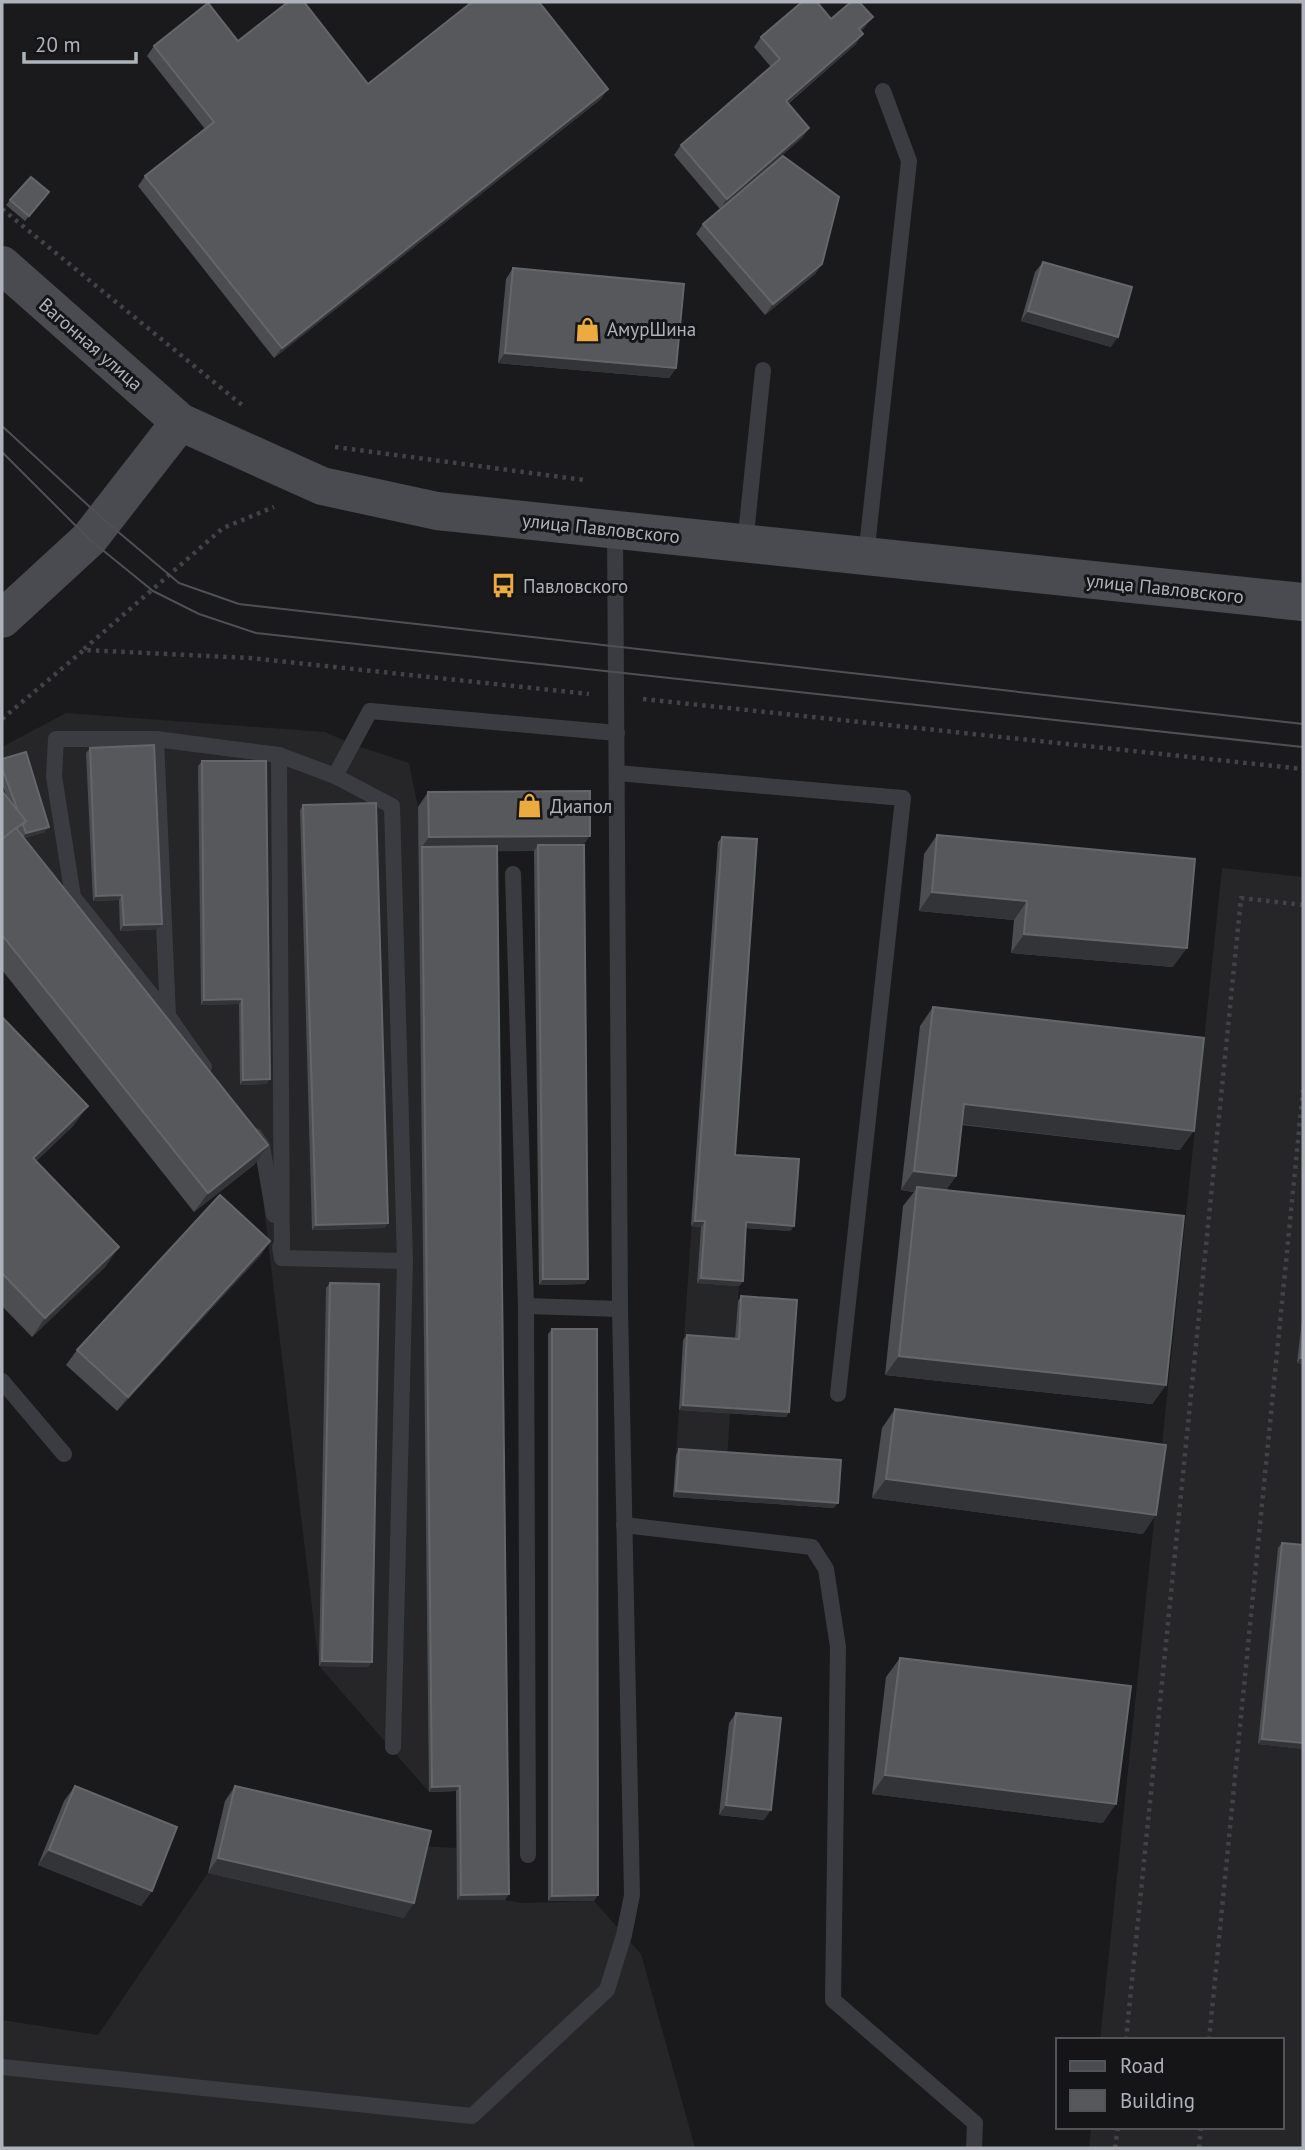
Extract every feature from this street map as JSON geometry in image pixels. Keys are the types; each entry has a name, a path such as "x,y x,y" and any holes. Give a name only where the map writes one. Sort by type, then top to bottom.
{"street":[{"name":"Вагонная улица","path":"2,265 180,422"},
{"name":"улица Павловского","path":"180,422 322,486 437,511 1303,602"},
{"path":"2,619 89,540 180,422"}],"lane":[{"path":"866,556 909,160 883,91"},
{"path":"745,544 763,370"},
{"path":"2,2067 472,2116 607,1990 624,1935 632,1895 620,1309 615,530"},
{"path":"335,776 370,711 617,733"},
{"path":"215,1081 168,1016 73,897 54,776 57,738 156,739 279,755 335,776 392,806 405,1261 393,1747"},
{"path":"156,739 168,1016"},
{"path":"279,755 282,1258"},
{"path":"617,773 903,798 838,1394"},
{"path":"513,874 526,1306 528,1856"},
{"path":"246,1124 262,1146 282,1258"},
{"path":"282,1258 405,1261"},
{"path":"526,1306 620,1309"},
{"path":"2,1381 64,1454"},
{"path":"624,1525 812,1547 826,1569 838,1647 833,2000 975,2123 974,2148"}],"path":[{"path":"2,209 248,410"},
{"path":"335,447 584,480"},
{"path":"2,719 223,528 280,504"},
{"path":"83,649 250,658 1303,769"},
{"path":"1126,2038 1241,898 1303,905"},
{"path":"1209,2038 1303,1090"},
{"path":"1115,2148 1118,2129"},
{"path":"1199,2148 1201,2129"}],"shaded area":[{"path":"66,713 325,732 409,763 418,807 456,1791 429,1792 319,1666 258,1158 22,839 2,783 2,747"},
{"path":"718,842 754,844 727,1226 743,1228 727,1458 837,1466 834,1508 673,1497"},
{"path":"1222,868 1303,877 1303,2148 1089,2148 1091,2129 1284,2129 1284,2038 1100,2038"},
{"path":"421,1846 457,1848 458,1900 505,1900 521,1903 594,1901 641,1954 695,2148 2,2148 2,2020 98,2035 208,1873 403,1918"}],"building":[{"path":"288,2 304,2 368,84 472,2 539,2 608,89 282,348 145,176 214,122 154,46 208,3 238,41"},
{"path":"802,2 817,2 831,19 851,2 859,2 873,17 859,29 863,34 786,101 809,128 727,199 681,145 780,59 761,37"},
{"path":"783,156 839,197 822,264 773,304 703,224"},
{"path":"31,177 49,192 29,216 10,200"},
{"path":"1043,262 1132,287 1118,337 1028,311"},
{"name":"АмурШина","path":"513,268 684,284 676,368 505,353"},
{"path":"154,745 162,924 124,925 122,895 96,896 90,748"},
{"path":"26,752 49,827 26,833 23,825 26,821 18,811 2,768 2,759"},
{"path":"202,761 266,761 270,1079 243,1080 242,999 204,1000"},
{"path":"2,791 26,821 2,839"},
{"path":"590,791 590,836 429,837 428,792"},
{"path":"376,803 388,1223 316,1225 303,805"},
{"path":"16,828 268,1145 208,1193 2,935 2,839"},
{"path":"937,835 1195,859 1187,948 1024,934 1027,901 932,892"},
{"path":"722,837 757,839 735,1155 799,1159 794,1226 746,1222 743,1281 701,1278 705,1221 695,1221"},
{"path":"538,845 584,845 588,1279 543,1279"},
{"path":"497,846 509,1894 461,1895 460,1786 432,1787 422,847"},
{"path":"933,1007 1204,1038 1194,1131 964,1104 956,1176 914,1171"},
{"path":"2,1017 88,1106 33,1158 119,1247 45,1318 2,1273"},
{"path":"917,1187 1184,1216 1166,1385 899,1356"},
{"path":"220,1195 270,1241 128,1397 77,1350"},
{"path":"330,1283 379,1284 372,1662 322,1661"},
{"path":"741,1296 797,1300 789,1412 683,1405 687,1335 739,1339"},
{"path":"552,1329 597,1329 598,1895 552,1896"},
{"path":"895,1409 1166,1445 1156,1515 886,1479"},
{"path":"679,1449 841,1460 838,1503 676,1491"},
{"path":"1282,1543 1303,1545 1303,1743 1262,1739"},
{"path":"900,1658 1131,1686 1116,1804 885,1775"},
{"path":"736,1713 781,1718 771,1810 726,1805"},
{"path":"75,1786 177,1827 152,1891 49,1850"},
{"path":"235,1786 431,1831 414,1903 218,1858"}],"tram line":[{"path":"2,426 104,520 179,583 239,604 1303,724"},
{"path":"2,452 89,539 153,591 199,614 256,633 1303,747"}],"place":[{"name":"АмурШина","path":"587,329"},
{"name":"Павловского","path":"503,586"},
{"name":"Диапол","path":"530,806"}]}
